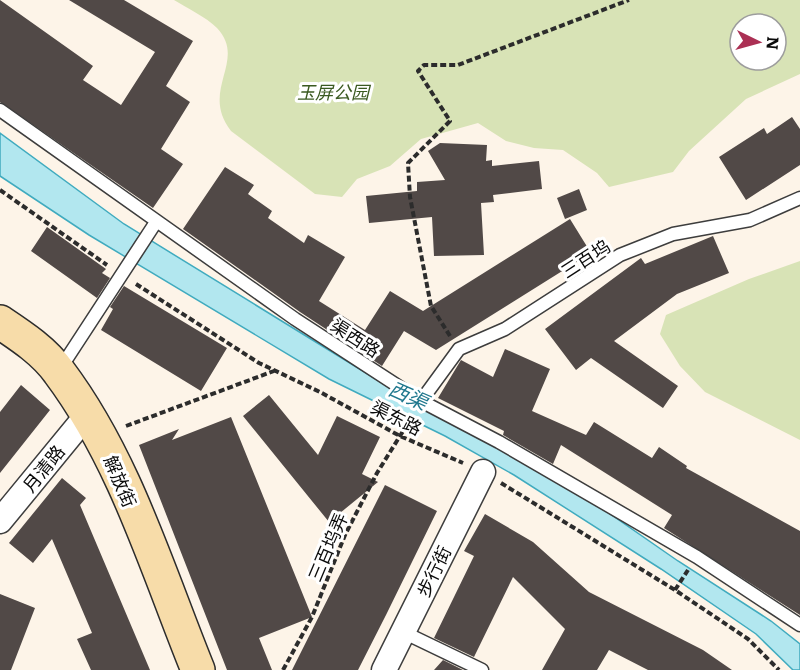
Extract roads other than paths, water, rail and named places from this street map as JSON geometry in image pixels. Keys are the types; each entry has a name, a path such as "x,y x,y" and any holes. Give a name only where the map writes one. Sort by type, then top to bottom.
{"street":[{"name":"解放街","path":"0,322 31,343 58,370 112,456 198,670"},
{"name":"月清路","path":"0,521 93,426"},
{"name":"步行街","path":"384,670 483,472"}],"lane":[{"name":"渠西路","path":"0,110 295,319 421,401 499,442 697,557 800,625"},
{"name":"三百坞","path":"421,401 459,349 505,329 535,312 620,255 673,234 750,220 800,198"},
{"path":"58,370 123,276 156,222"},
{"path":"403,632 482,670"}],"water":[{"path":"0,133 124,224 397,392 492,442 593,502 678,561 771,621 800,644 800,670 793,670 756,634 661,569 514,475 445,436 329,379 89,235 0,176"}],"park label":[{"name":"玉屏公园","path":"333,91"}],"water label":[{"name":"西渠","path":"409,394"}]}
